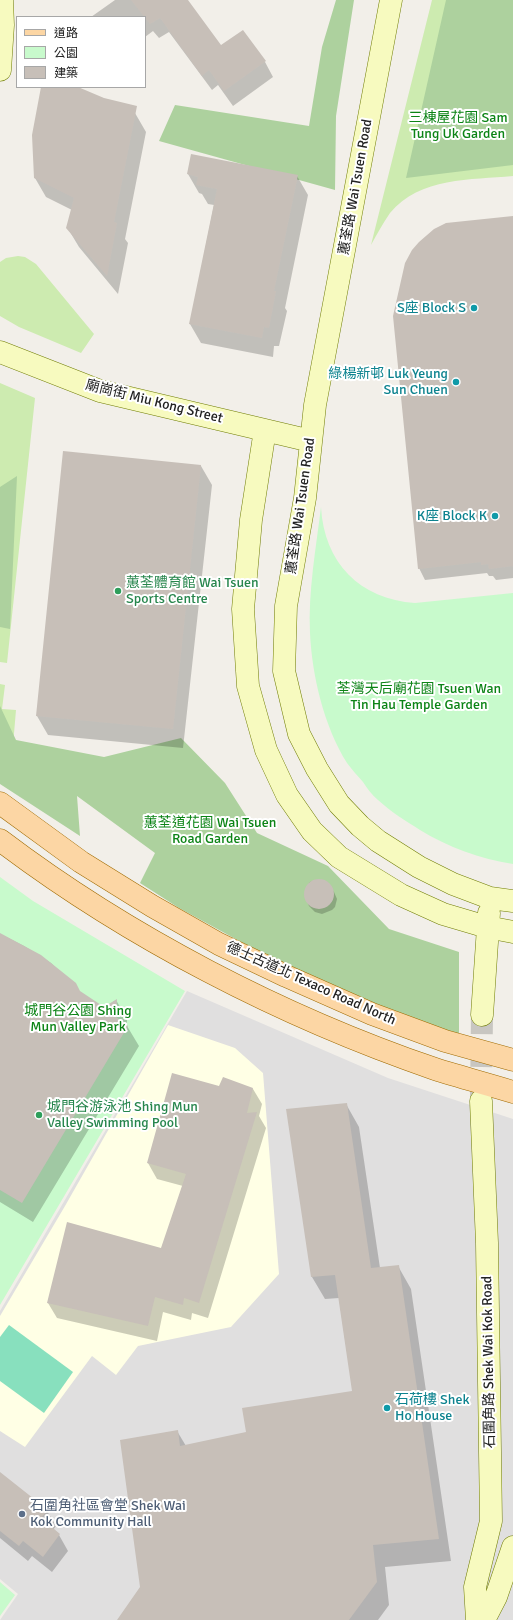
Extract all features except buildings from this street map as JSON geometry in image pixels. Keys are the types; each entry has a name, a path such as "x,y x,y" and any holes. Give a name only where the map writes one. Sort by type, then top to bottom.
{"main road":[{"path":"0,70 3,25 2,0"},
{"name":"蕙荃路 Wai Tsuen Road","path":"391,0 315,405 305,498 286,606 284,671 299,734 317,769 339,804 374,837 419,867 453,884 490,898 513,901"},
{"name":"廟崗街 Miu Kong Street","path":"0,352 100,391 311,441"},
{"path":"265,430 251,520 243,609 248,686 266,750 287,795 312,831 339,857 401,895 443,914 487,927 513,932"},
{"name":"德士古道北 Texaco Road North","path":"0,804 81,862 152,906 219,944 286,976 372,1014 445,1041 513,1060"},
{"path":"0,840 25,859 105,911 169,950 228,981 305,1017 369,1044 435,1069 513,1092"},
{"path":"482,1016 490,898"},
{"name":"石圍角路 Shek Wai Kok Road","path":"477,1620 475,1587 491,1521 487,1243 482,1102"},
{"path":"484,1620 496,1597 513,1547"}],"shaded area":[{"path":"187,991 388,1078 513,1119 513,1620 0,1620 18,1594 0,1579 0,1311"},
{"path":"168,1025 235,1048 263,1073 279,1274 231,1327 138,1346 116,1375 92,1356 25,1447 0,1431 0,1316 65,1206"}],"green space":[{"path":"336,0 354,0 336,116 335,190 159,141 175,105 309,126 322,47"},
{"name":"三棟屋花園 Sam Tung Uk Garden","path":"432,0 513,0 513,176 447,182 416,193 402,201 390,213 371,245"},
{"name":"三棟屋花園 Sam Tung Uk Garden","path":"446,0 513,0 513,165 406,178"},
{"path":"18,256 25,257 36,264 94,334 81,353 19,327 0,316 0,262 6,258"},
{"path":"0,383 35,398 7,663 0,662"},
{"path":"17,476 10,629 0,627 0,487"},
{"name":"荃灣天后廟花園 Tsuen Wan Tin Hau Temple Garden","path":"321,507 329,545 338,561 348,574 362,586 378,594 395,600 415,603 513,593 513,864 476,856 465,852 431,836 404,820 374,796 347,763 339,749 321,700 313,666 311,649 311,586"},
{"path":"0,684 5,685 2,709 16,710 12,757 0,747"},
{"name":"蕙荃道花園 Wai Tsuen Road Garden","path":"0,706 16,740 104,757 181,738 225,783 257,833 328,866 389,929 459,952 459,1034 420,1025 263,954 179,908 140,883 155,853 77,796 80,836 0,784"},
{"name":"城門谷公園 Shing Mun Valley Park","path":"0,877 33,901 185,991 0,1305"},
{"path":"9,1325 73,1372 44,1413 0,1381 0,1337"},
{"path":"0,1582 15,1595 0,1616"}],"tunnel":[{"path":"481,1100 482,1015"}],"place":[{"name":"S座 Block S","path":"474,308"},
{"name":"綠楊新邨 Luk Yeung Sun Chuen","path":"456,382"},
{"name":"K座 Block K","path":"495,516"},
{"name":"蕙荃體育館 Wai Tsuen Sports Centre","path":"118,591"},
{"name":"城門谷游泳池 Shing Mun Valley Swimming Pool","path":"39,1115"},
{"name":"石荷樓 Shek Ho House","path":"387,1408"},
{"name":"石圍角社區會堂 Shek Wai Kok Community Hall","path":"22,1514"}]}
